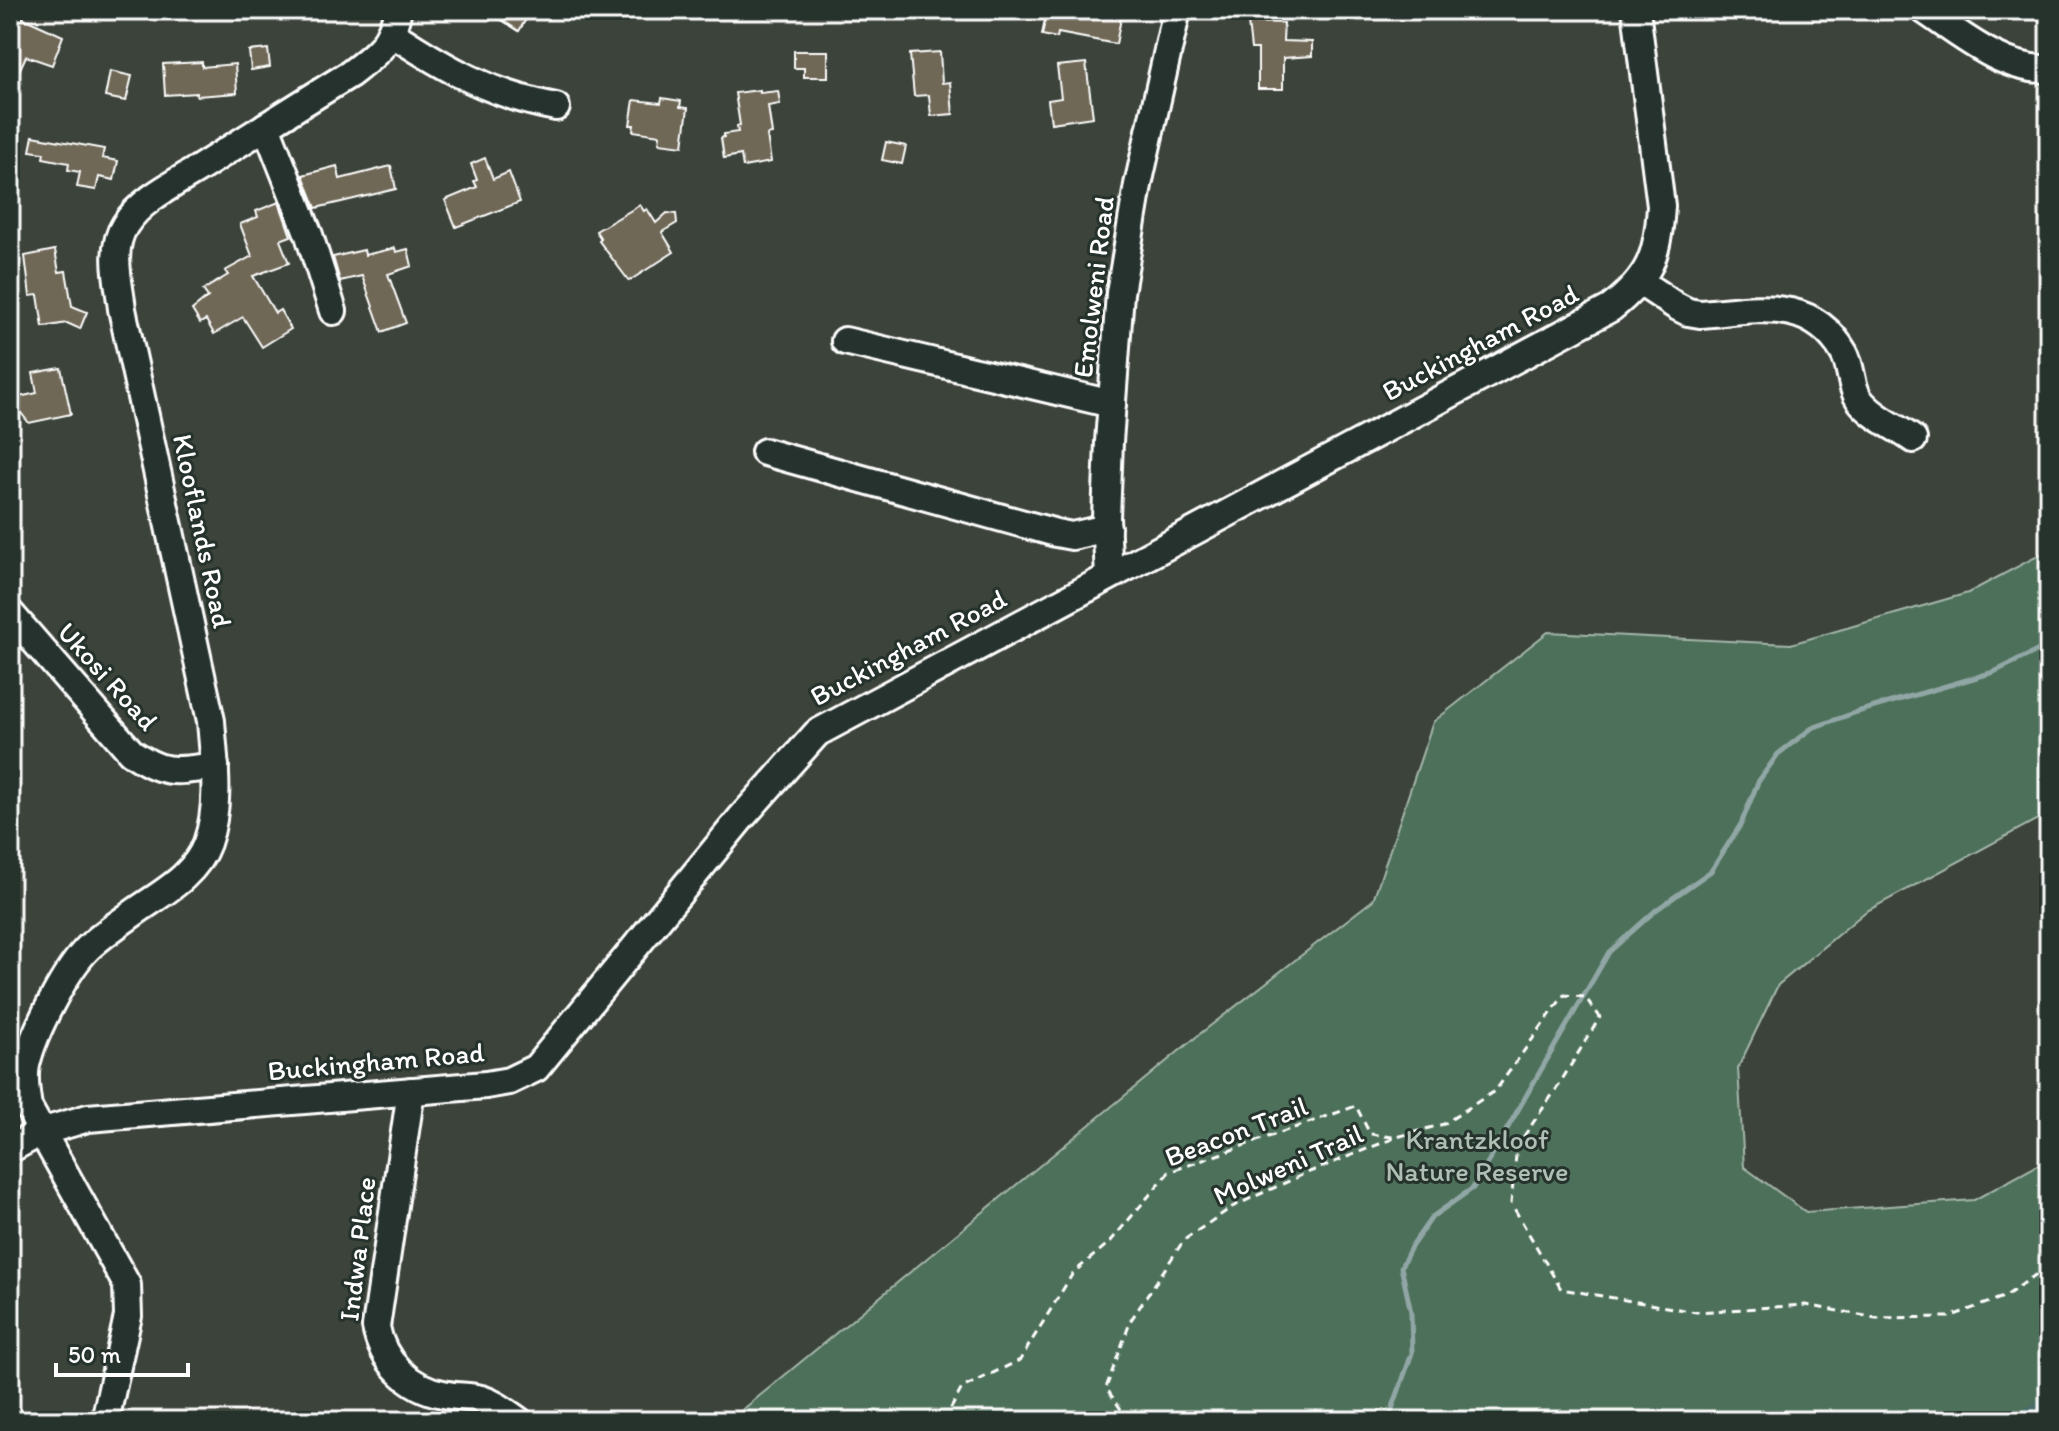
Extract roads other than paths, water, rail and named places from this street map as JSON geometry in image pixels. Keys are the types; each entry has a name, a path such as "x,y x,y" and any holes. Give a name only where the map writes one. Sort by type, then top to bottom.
{"street":[{"name":"Emolweni Road","path":"1109,576 1107,528 1120,293 1138,185 1177,10"},
{"name":"Buckingham Road","path":"10,1149 41,1132 88,1118 497,1084 536,1068 741,818 817,733 1611,308 1640,282 1653,260 1661,206 1636,10"},
{"path":"1928,11 2003,59 2034,69 2049,69"},
{"path":"395,22 456,73 520,100 556,107"},
{"name":"Klooflands Road","path":"105,1421 128,1316 127,1285 28,1107 24,1081 26,1066 58,991 88,948 192,870 207,844 215,811 211,721 122,309 115,260 117,245 124,225 136,211 350,74 375,54 395,22"},
{"path":"266,126 309,235 333,311"},
{"path":"1640,282 1688,312 1700,314 1781,308 1812,320 1832,335 1845,354 1857,397 1866,407 1913,439"},
{"path":"845,341 1112,404"},
{"path":"765,452 1056,533 1072,536 1107,528"},
{"name":"Ukosi Road","path":"10,613 131,752 152,767 173,771 215,766"},
{"name":"Indwa Place","path":"411,1091 376,1327 379,1344 406,1378 423,1390 479,1398 519,1421"}],"waterway":[{"path":"1388,1421 1412,1353 1411,1312 1401,1267 1432,1217 1473,1188 1609,952 1656,910 1711,871 1741,824 1758,782 1778,754 1812,728 1994,672 2049,645"},
{"path":"2035,1421 2049,1412"}],"park label":[{"name":"Krantzkloof Nature Reserve","path":"1477,1155"}]}
